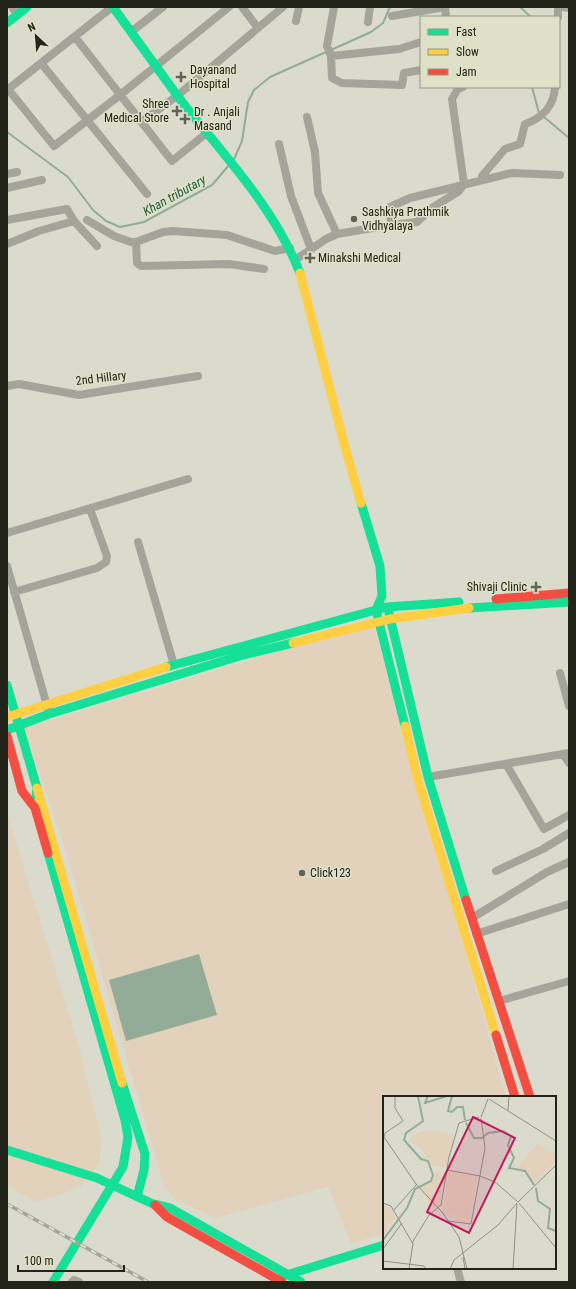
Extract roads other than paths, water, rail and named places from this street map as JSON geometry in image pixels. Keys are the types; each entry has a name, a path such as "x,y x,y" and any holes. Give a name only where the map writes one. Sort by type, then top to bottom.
{"street":[{"path":"7,23 15,11 27,7"},
{"path":"229,7 156,65 120,96 54,146 8,89 112,7 132,32 156,65 177,96 208,132 243,177 275,221 290,248 300,272 345,447 377,552 380,566 382,596 388,607 428,777 476,934 530,1096"},
{"path":"132,32 163,7"},
{"path":"242,7 258,28"},
{"path":"141,122 177,96 283,7"},
{"path":"296,21 299,7"},
{"path":"334,7 329,53 332,78 342,83 402,84 404,73 420,70"},
{"path":"368,22 370,7"},
{"path":"392,16 445,7"},
{"path":"74,37 172,161 208,132"},
{"path":"329,53 399,49 420,42"},
{"path":"41,63 147,194"},
{"path":"295,260 326,239 338,234 391,224 417,222 432,208 459,191 464,184 452,99 458,89 460,88"},
{"path":"482,179 482,176 505,149 520,144 525,124 531,122 550,108 554,98 555,88"},
{"path":"307,117 315,152 318,193 338,234"},
{"path":"280,144 291,196 311,249"},
{"path":"7,174 16,172"},
{"path":"391,224 390,208 410,198 482,179 512,173 560,175"},
{"path":"7,188 42,180"},
{"path":"7,220 67,209 74,221 97,246"},
{"path":"87,220 125,241 136,242 163,232 173,231 227,235 275,251 290,248"},
{"path":"7,244 39,231 74,221"},
{"path":"136,242 137,263 141,266 229,264 264,269"},
{"name":"2nd Hillary","path":"7,386 19,384 79,395 198,376"},
{"path":"7,533 188,479"},
{"path":"14,592 97,568 106,562 107,556 90,509"},
{"path":"138,542 174,665"},
{"path":"7,566 49,714"},
{"path":"11,715 46,703 174,665 388,607 569,593"},
{"path":"382,596 376,610 418,780 515,1096"},
{"path":"7,730 20,727 49,714 243,655 390,619 461,608 569,602"},
{"path":"560,673 569,706"},
{"path":"7,685 11,715 20,727 126,1096 145,1154 144,1170 137,1197"},
{"path":"7,736 22,791 35,808"},
{"path":"428,777 566,754 569,763"},
{"path":"506,764 544,829 569,815"},
{"path":"37,788 35,808 128,1137 124,1167 53,1282"},
{"path":"496,871 543,848 569,833"},
{"path":"472,918 547,872 569,862"},
{"path":"476,934 569,904"},
{"path":"499,1001 569,981"},
{"path":"7,1150 97,1178 153,1204 167,1217 282,1278 301,1282"},
{"path":"282,1278 383,1245"},
{"path":"457,1269 461,1282"},
{"path":"72,1282 74,1280 79,1282"}],"waterway":[{"name":"Khan tributary","path":"331,50 371,32 383,23 390,7"},
{"name":"Khan tributary","path":"520,7 530,16"},
{"name":"Khan tributary","path":"234,159 242,141 248,102 254,90 270,77 326,52"},
{"name":"Khan tributary","path":"532,88 539,113"},
{"name":"Khan tributary","path":"544,117 569,138"},
{"name":"Khan tributary","path":"7,132 68,177 93,210 106,221 120,227 144,222 212,185 229,165"}],"railway":[{"path":"7,1204 148,1282"}],"place":[{"name":"Dayanand Hospital","path":"181,77"},
{"name":"Shree Medical Store","path":"177,111"},
{"name":"Dr . Anjali Masand","path":"185,119"},
{"name":"Sashkiya Prathmik Vidhyalaya","path":"354,219"},
{"name":"Minakshi Medical","path":"310,258"},
{"name":"Shivaji Clinic","path":"536,587"},
{"name":"Click123","path":"302,873"}]}
